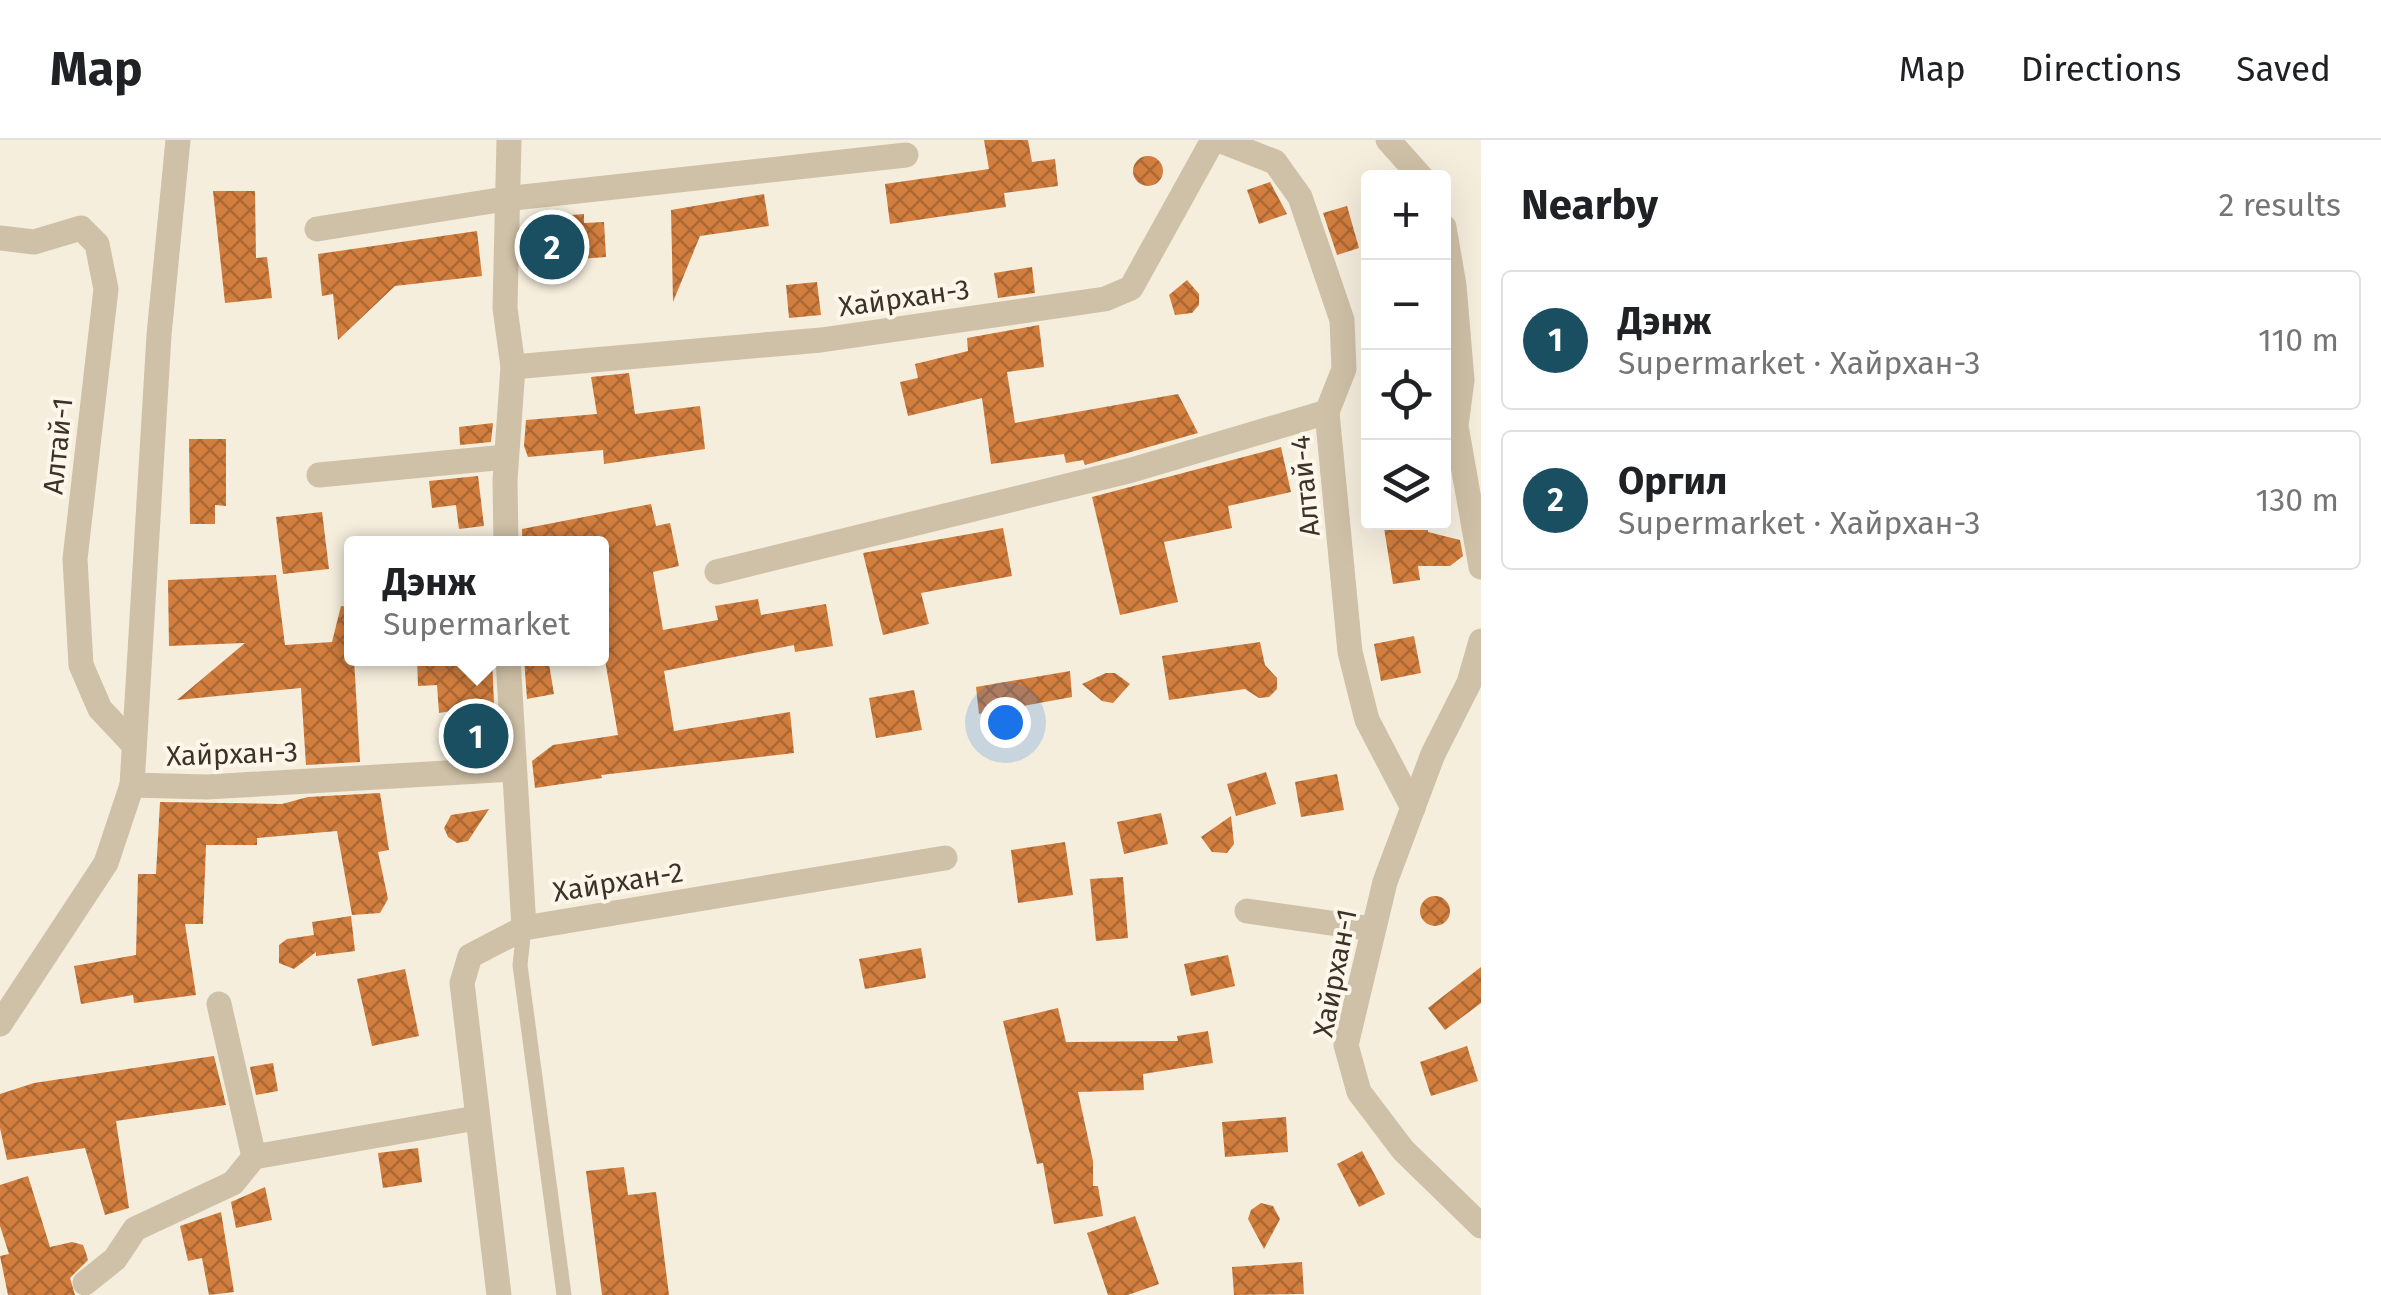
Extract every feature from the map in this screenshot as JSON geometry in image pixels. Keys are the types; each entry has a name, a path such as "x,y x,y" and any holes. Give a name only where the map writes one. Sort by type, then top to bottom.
{"street":[{"path":"0,1024 106,863 132,786 158,335 178,140"},
{"path":"506,536 506,457 513,367 505,308 509,140"},
{"name":"Хайрхан-3","path":"513,367 821,340 1105,298 1131,288 1216,140"},
{"name":"Алтай-4","path":"1216,140 1275,162 1300,196 1342,320 1344,370 1328,412 1350,652 1367,720 1413,808"},
{"path":"1388,140 1415,170"},
{"path":"317,229 505,199 906,155"},
{"name":"Алтай-1","path":"0,238 34,242 81,228 97,244 106,289 75,558 81,665 100,709 134,744"},
{"path":"1450,260 1462,380 1456,426 1481,567"},
{"path":"717,572 1132,470 1328,412"},
{"path":"320,475 506,457"},
{"name":"Хайрхан-1","path":"1481,641 1469,682 1433,754 1385,882 1346,1045 1358,1092 1403,1150 1481,1226"},
{"path":"508,666 524,928"},
{"name":"Хайрхан-3","path":"132,786 207,787 514,769"},
{"name":"Хайрхан-2","path":"499,1295 462,983 470,956 524,928 945,858"},
{"path":"1246,911 1373,929"},
{"path":"219,1004 254,1158"},
{"path":"85,1284 115,1259 135,1230 233,1183 254,1158 476,1118"}],"lane":[{"path":"524,928 520,964 564,1295"}],"building":[{"path":"984,140 1028,140 1032,162 1055,159 1058,186 1004,193 1006,207 890,224 885,184 989,169"},
{"path":"1148,156 1159,160 1163,171 1159,182 1148,186 1137,182 1133,171 1137,160"},
{"path":"1270,182 1287,214 1259,224 1247,190"},
{"path":"213,191 255,191 256,258 267,257 272,298 225,303"},
{"path":"764,194 769,226 700,236 673,302 671,210"},
{"path":"1347,206 1359,248 1337,255 1323,213"},
{"path":"584,214 584,223 604,222 606,257 537,262 533,218"},
{"path":"477,231 482,276 395,286 338,340 333,294 322,296 318,254"},
{"path":"1032,267 1035,293 998,298 994,273"},
{"path":"1187,280 1199,294 1199,305 1192,313 1175,315 1169,295"},
{"path":"817,282 821,315 789,318 786,285"},
{"path":"1039,325 1044,367 1007,372 1015,423 1178,394 1198,433 1085,465 1083,460 1066,463 1064,454 991,464 982,398 908,416 900,382 918,378 915,364 968,351 967,338"},
{"path":"629,373 635,414 700,406 705,449 604,464 603,450 528,457 524,446 526,420 597,414 591,377"},
{"path":"493,423 491,442 460,445 459,427"},
{"path":"189,439 226,439 226,506 215,505 215,524 190,524"},
{"path":"1281,447 1291,492 1228,506 1232,528 1164,542 1178,602 1120,615 1092,497"},
{"path":"478,476 484,526 459,529 456,505 432,508 429,481"},
{"path":"651,504 656,526 670,523 679,566 653,572 663,630 718,620 715,606 758,599 761,615 826,604 833,646 795,652 794,645 664,671 674,731 790,712 794,753 601,775 602,778 535,788 532,761 553,745 618,735 606,666 609,536 522,536 522,529"},
{"path":"322,512 329,569 283,574 276,517"},
{"path":"1003,528 1012,576 921,593 929,624 883,635 863,553"},
{"path":"1384,530 1428,530 1460,540 1463,556 1450,566 1418,566 1420,580 1393,584"},
{"path":"276,575 285,645 332,642 344,606 344,666 354,666 360,762 306,765 301,688 177,700 245,643 169,646 168,580"},
{"path":"1414,636 1421,673 1381,681 1374,644"},
{"path":"1260,642 1265,665 1277,678 1277,689 1269,697 1259,698 1245,689 1169,700 1162,656"},
{"path":"417,666 492,666 494,704 439,713 437,685 418,686"},
{"path":"525,666 549,666 554,694 527,699"},
{"path":"1070,671 1072,697 979,714 976,687"},
{"path":"1115,673 1130,684 1113,703 1102,701 1082,684"},
{"path":"914,690 922,730 876,738 869,698"},
{"path":"1266,772 1276,804 1236,816 1227,784"},
{"path":"1337,774 1344,810 1301,817 1295,782"},
{"path":"380,793 389,850 378,852 388,899 380,913 352,915 337,831 257,838 257,845 206,845 203,924 185,924 196,995 134,1003 133,995 81,1004 74,966 136,955 138,874 156,874 160,802 282,804 308,797"},
{"path":"489,809 468,841 457,843 448,837 444,828 451,815"},
{"path":"1161,813 1168,844 1124,854 1117,822"},
{"path":"1231,816 1234,844 1227,853 1212,852 1201,837"},
{"path":"1065,842 1073,895 1018,903 1011,850"},
{"path":"1123,877 1128,938 1096,941 1090,879"},
{"path":"1435,896 1446,900 1450,911 1446,922 1435,926 1424,922 1420,911 1424,900"},
{"path":"351,916 355,951 316,956 316,952 294,969 279,963 279,945 287,939 314,935 312,922"},
{"path":"921,948 926,978 865,989 859,959"},
{"path":"1228,955 1235,986 1191,996 1184,964"},
{"path":"1481,967 1481,1003 1445,1030 1428,1008"},
{"path":"405,969 419,1036 372,1046 357,979"},
{"path":"1058,1008 1066,1042 1178,1041 1177,1036 1208,1031 1213,1063 1143,1074 1144,1090 1078,1092 1093,1161 1093,1186 1098,1186 1103,1216 1054,1224 1043,1163 1037,1164 1003,1021"},
{"path":"1467,1046 1478,1081 1431,1096 1420,1062"},
{"path":"214,1056 226,1105 116,1121 129,1208 105,1215 85,1148 7,1160 0,1128 0,1094 34,1083"},
{"path":"273,1063 278,1091 256,1095 250,1067"},
{"path":"1286,1117 1288,1152 1225,1157 1222,1122"},
{"path":"418,1148 422,1182 383,1188 378,1153"},
{"path":"1362,1151 1385,1194 1359,1207 1337,1164"},
{"path":"624,1167 628,1195 656,1192 669,1295 602,1295 586,1171"},
{"path":"28,1176 50,1247 72,1242 83,1245 88,1260 70,1278 75,1295 8,1295 0,1256 9,1254 0,1226 0,1185"},
{"path":"265,1187 272,1220 236,1228 231,1202"},
{"path":"1261,1203 1273,1206 1280,1219 1264,1249 1248,1219 1251,1210"},
{"path":"221,1212 234,1292 209,1295 202,1258 188,1261 180,1226"},
{"path":"1135,1216 1159,1284 1128,1295 1108,1295 1087,1233"},
{"path":"1302,1262 1304,1294 1234,1295 1232,1267"}],"place":[{"name":"Оргил","path":"552,247"},
{"name":"Дэнж","path":"476,736"}]}
